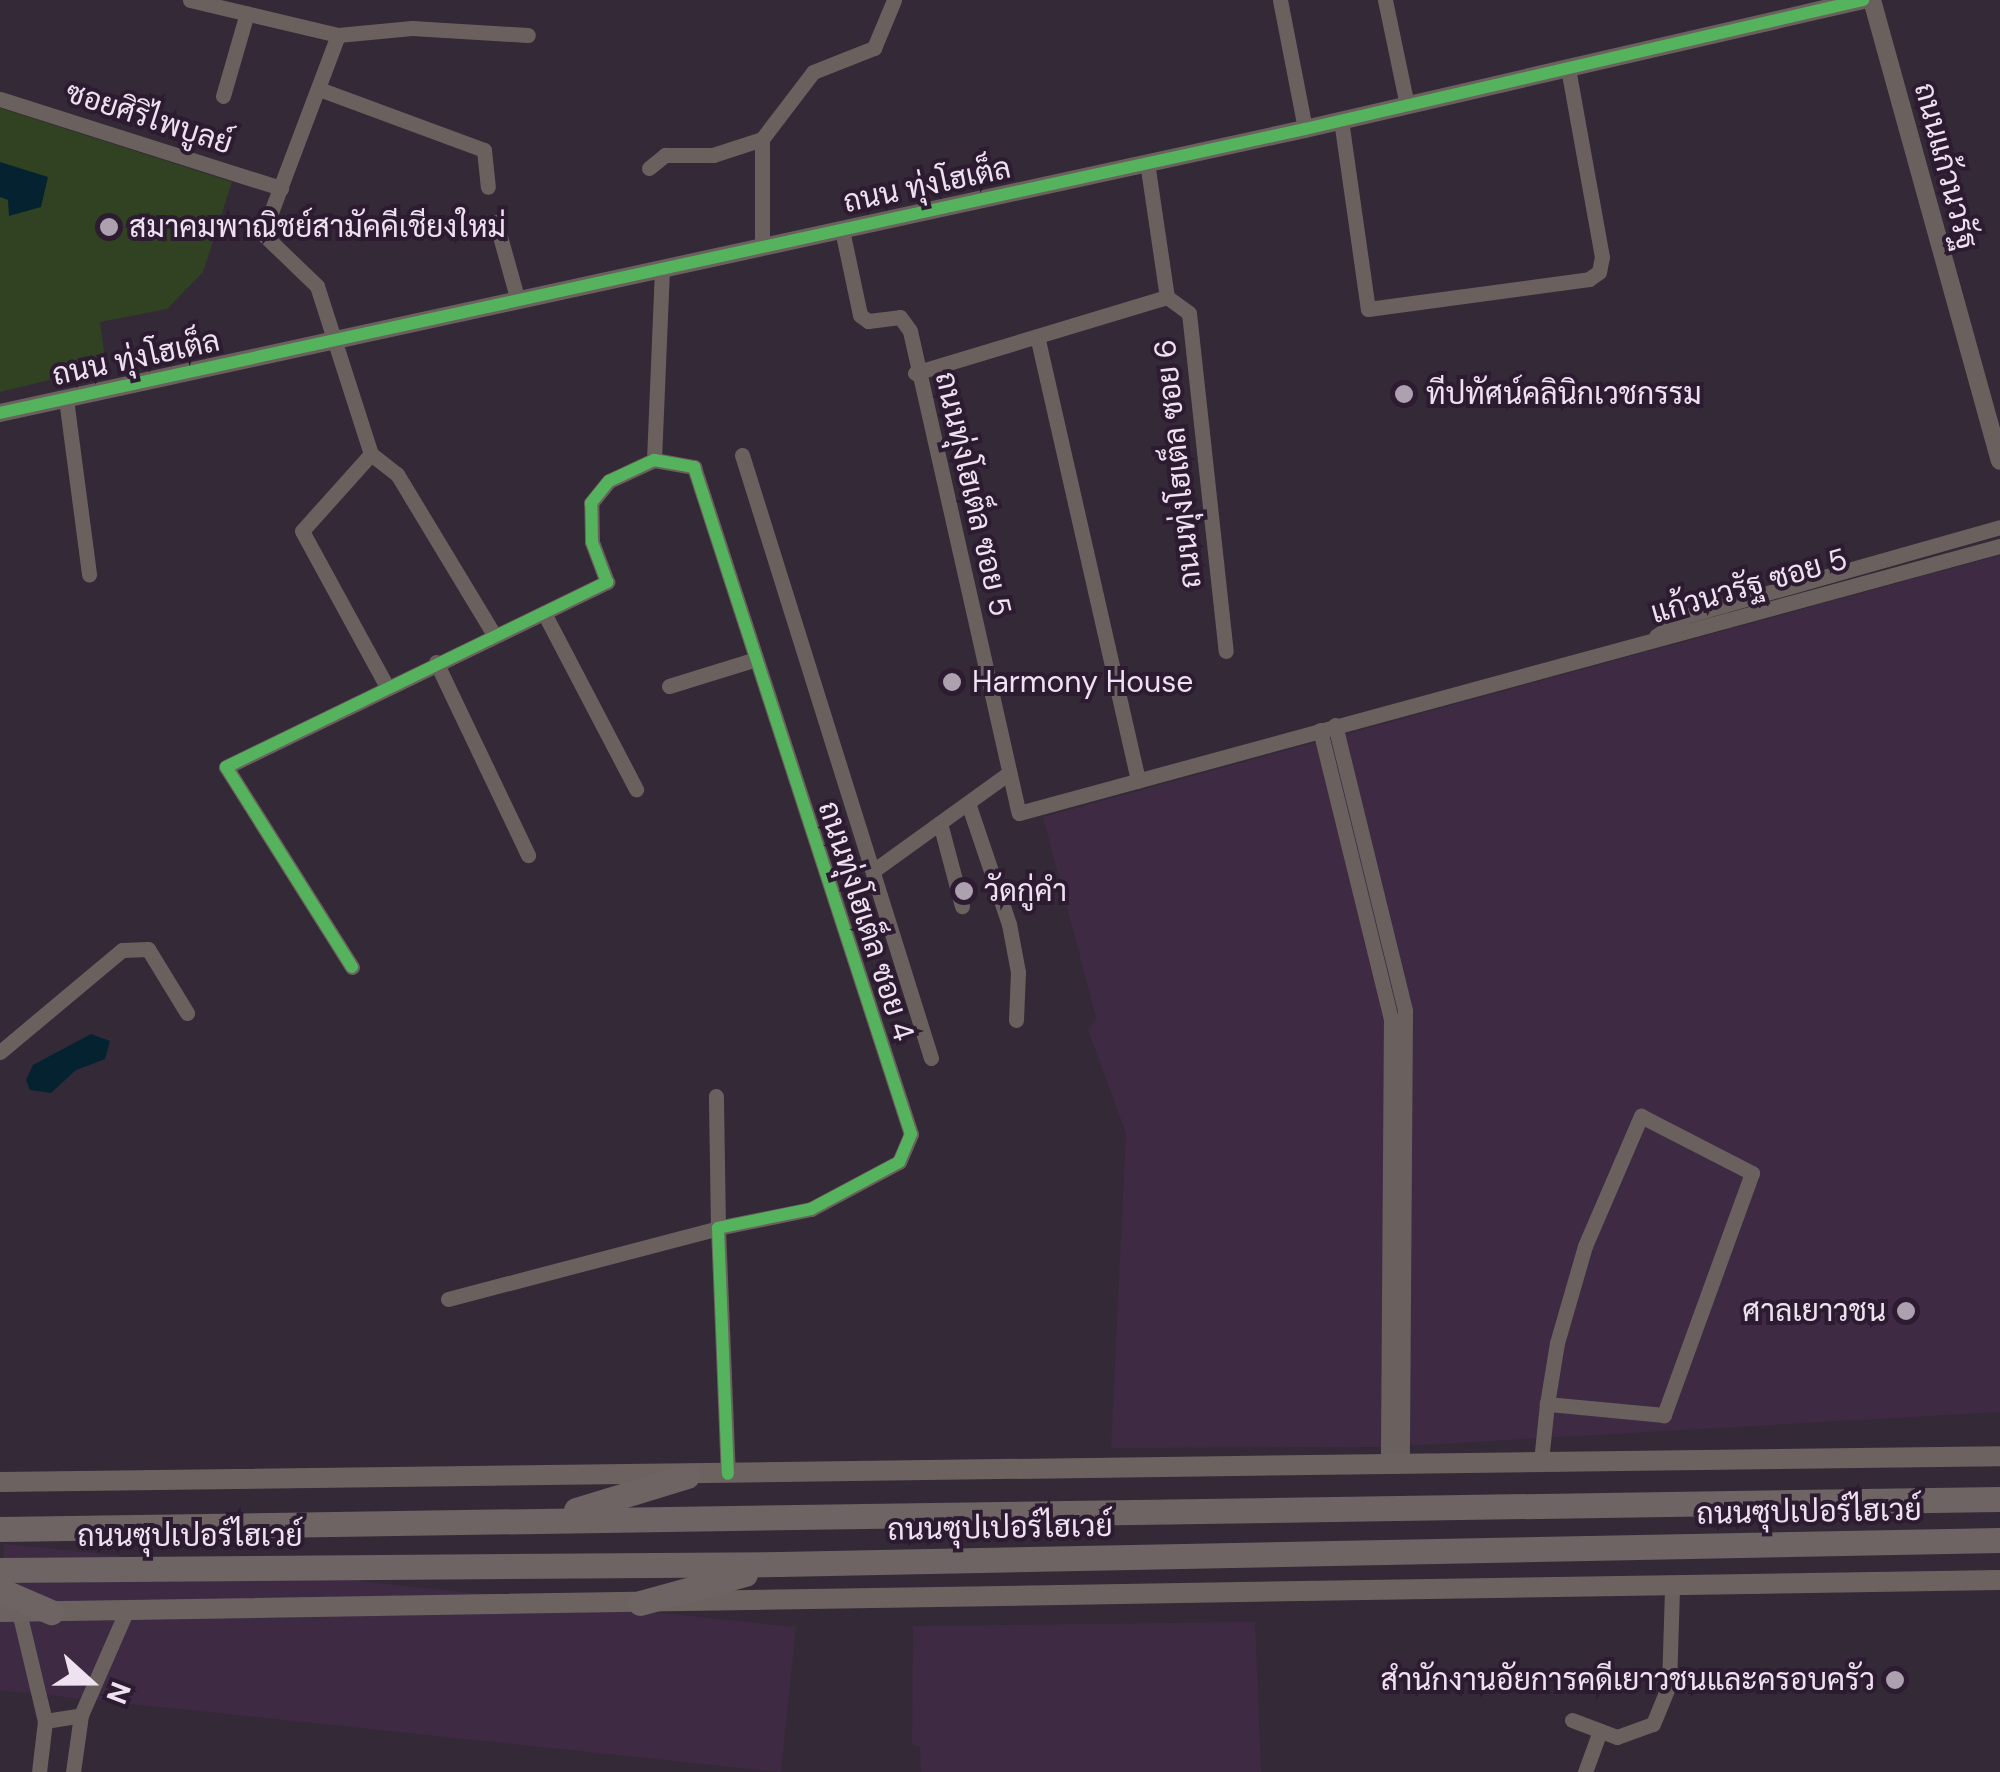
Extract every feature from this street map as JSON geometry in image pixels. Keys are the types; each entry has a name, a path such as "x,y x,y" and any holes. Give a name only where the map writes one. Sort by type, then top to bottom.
{"highway":[{"path":"547,1519 687,1476"},
{"name":"ถนนซุปเปอร์ไฮเวย์","path":"0,1529 2000,1499"},
{"name":"ถนนซุปเปอร์ไฮเวย์","path":"0,1570 779,1564 2000,1540"},
{"path":"640,1603 779,1564"},
{"path":"0,1590 51,1612"}],"main road":[{"path":"0,1482 2000,1456"},
{"path":"10,1612 1672,1589 2000,1580"}],"street":[{"path":"190,0 338,34 412,28 528,34"},
{"path":"649,168 666,155 713,155 762,139 813,72 874,48 894,0"},
{"path":"1280,0 1305,129"},
{"path":"1385,0 1407,105"},
{"name":"ถนน ทุ่งโฮเต็ล","path":"0,413 1305,129 1864,0"},
{"name":"ถนนแก้วนวรัฐ","path":"1872,0 2000,461"},
{"path":"223,96 247,14"},
{"path":"338,34 263,234 317,286 371,454 396,474 494,636"},
{"path":"1341,120 1368,309 1588,279 1599,272 1602,257 1568,68"},
{"path":"320,89 484,150 488,187"},
{"name":"ซอยศิริไพบูลย์","path":"0,99 281,188"},
{"path":"762,139 762,247"},
{"name":"ถนนทุ่งโฮเต็ล ซอย 6","path":"1147,162 1167,296 1189,313 1226,651"},
{"path":"496,222 518,301"},
{"name":"ถนนทุ่งโฮเต็ล ซอย 5","path":"842,230 855,308 868,321 906,320 915,373 1019,813"},
{"path":"352,967 226,767 386,685 607,582 592,542 591,502 609,481 654,460 662,270"},
{"path":"915,373 1038,340 1167,296"},
{"path":"1038,340 1138,781"},
{"path":"66,398 89,574"},
{"path":"371,454 302,532 386,685"},
{"path":"742,455 931,1058"},
{"name":"ถนนทุ่งโฮเต็ล ซอย 4","path":"448,1299 718,1228 811,1208 899,1162 910,1134 753,660 694,466 654,460"},
{"name":"แก้วนวรัฐ ซอย 5","path":"1019,813 1644,644 1687,624 2000,527"},
{"name":"แก้วนวรัฐ ซอย 5","path":"1687,624 2000,546"},
{"path":"544,612 636,789"},
{"path":"669,686 753,660"},
{"path":"436,662 528,855"},
{"path":"1328,728 1388,970 1405,1011 1395,1466"},
{"path":"873,871 1009,773"},
{"path":"968,803 1009,924 1018,972 1016,1020"},
{"path":"940,823 962,906"},
{"path":"0,1052 122,950 148,949 187,1013"},
{"path":"716,1096 728,1474"},
{"path":"1541,1460 1547,1404 1585,1246 1641,1116 1752,1173 1664,1415 1547,1404"},
{"path":"1572,1720 1600,1731 1633,1734 1663,1710 1672,1589"},
{"path":"10,1612 45,1721 40,1772"},
{"path":"73,1772 81,1715 126,1612"},
{"path":"45,1721 81,1715"},
{"path":"1585,1772 1600,1731"}],"shaded area":[{"path":"2000,555 2000,1412 1384,1447 1111,1448 1126,1133 1088,1030 1096,1017 1043,817"},
{"path":"4,1544 796,1627 781,1772 0,1690 0,1585"},
{"path":"1255,1622 1261,1772 921,1772 920,1747 912,1744 913,1626"}],"green space":[{"name":"สมาคมพาณิชย์สามัคคีเชียงใหม่","path":"0,108 232,182 203,272 167,309 100,322 106,366 0,392"}],"water":[{"path":"0,162 48,177 41,207 9,216 8,200 0,197"},
{"path":"91,1034 110,1041 105,1059 76,1070 51,1093 30,1090 26,1080 33,1065"}],"cycle path":[{"path":"0,413 1305,129 1863,0"},
{"path":"352,967 226,767 607,582 592,542 591,503 609,481 654,460 694,467 911,1134 899,1162 811,1209 718,1228 728,1474"}],"place":[{"name":"สมาคมพาณิชย์สามัคคีเชียงใหม่","path":"109,227"},
{"name":"ทีปทัศน์คลินิกเวชกรรม","path":"1404,394"},
{"name":"Harmony House","path":"952,682"},
{"name":"วัดกู่คำ","path":"964,891"},
{"name":"ศาลเยาวชน","path":"1906,1311"},
{"name":"สำนักงานอัยการคดีเยาวชนและครอบครัว","path":"1895,1680"}]}
